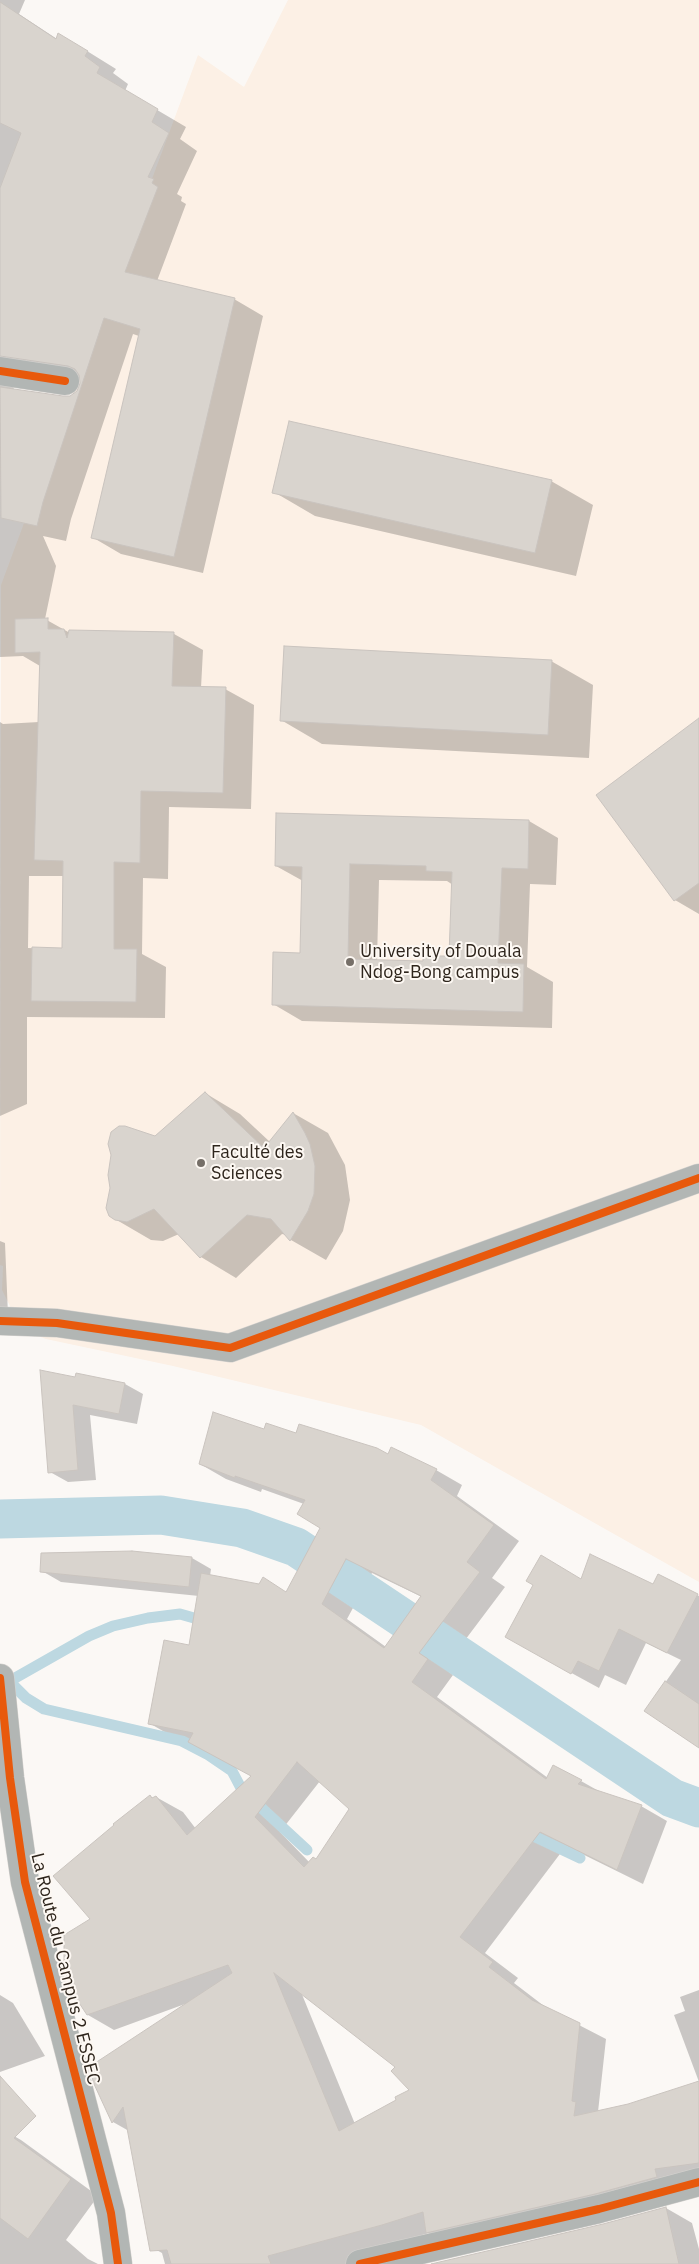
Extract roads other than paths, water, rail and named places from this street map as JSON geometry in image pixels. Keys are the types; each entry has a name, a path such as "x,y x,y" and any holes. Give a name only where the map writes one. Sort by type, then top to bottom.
{"street":[{"path":"0,371 66,381"},
{"path":"0,1321 57,1322 230,1348 699,1178"},
{"name":"La Route du Campus 2 ESSEC","path":"0,1678 10,1778 25,1882 111,2213 118,2264"},
{"path":"360,2264 399,2260 699,2182"}],"waterway":[{"path":"0,1519 161,1515 242,1528 296,1547 672,1798 699,1808"},
{"path":"1,1686 89,1636 113,1626 148,1618 180,1614 208,1622"},
{"path":"9,1681 26,1698 44,1709 182,1741 207,1754 232,1771 242,1790 307,1850"},
{"path":"523,1831 580,1858"}],"place":[{"name":"University of Douala Ndog-Bong campus","path":"350,962"},
{"name":"Faculté des Sciences","path":"201,1163"}]}
